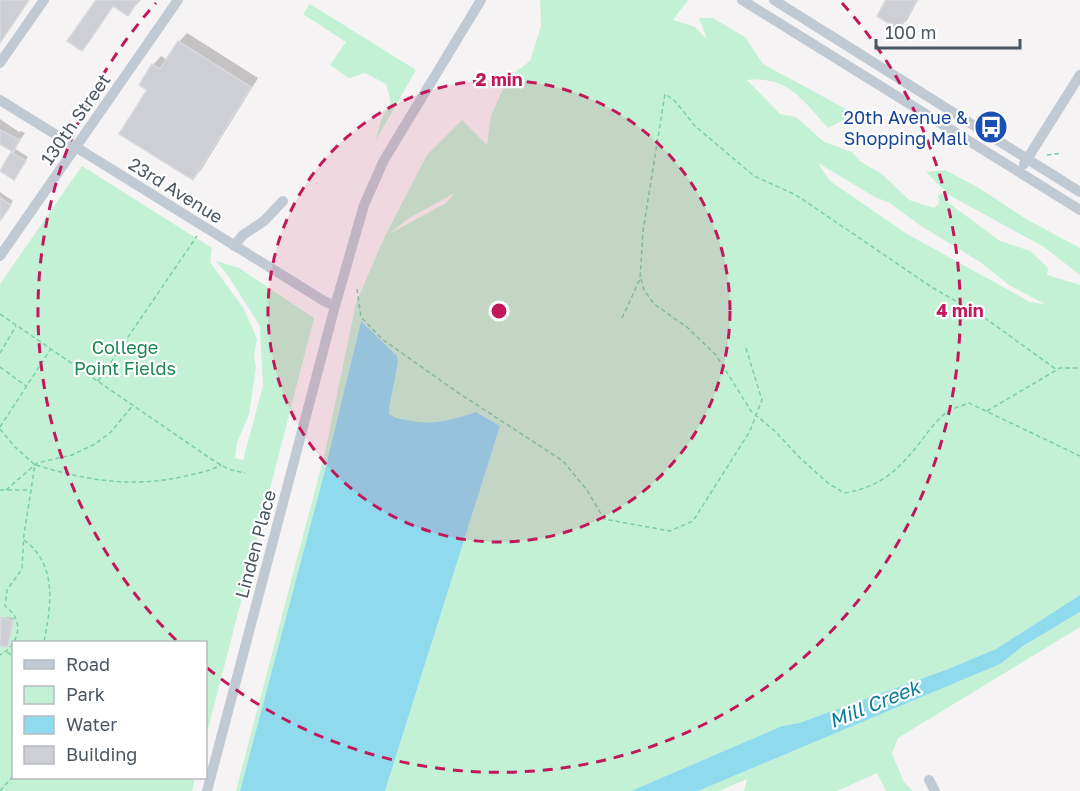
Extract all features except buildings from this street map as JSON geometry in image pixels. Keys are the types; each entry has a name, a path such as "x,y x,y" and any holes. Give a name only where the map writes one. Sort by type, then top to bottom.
{"street":[{"path":"0,63 44,0"},
{"name":"130th Street","path":"0,256 178,0"},
{"name":"Linden Place","path":"207,791 335,306 364,205 384,160 481,0"},
{"path":"742,0 1080,210"},
{"path":"774,0 1080,192"},
{"path":"1019,172 1080,75"},
{"name":"23rd Avenue","path":"0,100 335,306"},
{"path":"234,246 243,235 264,221 283,201"},
{"path":"929,780 934,791"}],"path":[{"path":"622,318 640,279 643,231 665,94 675,101 695,126 754,176 796,195 933,288 985,318 1057,369"},
{"path":"1047,155 1062,153"},
{"path":"98,381 198,236"},
{"path":"640,279 644,290 654,304 688,328 716,355 744,401 756,415 828,483 844,493 882,481 904,463 948,411 969,403 1080,456"},
{"path":"357,289 361,317 382,339 457,392 563,461 586,490 604,519 670,531 693,521 750,431 762,400 745,345"},
{"path":"0,314 221,465 245,473"},
{"path":"0,353 16,325"},
{"path":"51,349 0,428 14,446 35,465 65,474 129,483 179,477 214,470 221,465"},
{"path":"0,368 27,386"},
{"path":"986,411 1057,369 1080,368"},
{"path":"6,490 37,463 72,455 95,444 111,432 133,405"},
{"path":"5,606 7,590 22,568 23,539 35,465"},
{"path":"0,490 30,490"},
{"path":"23,539 35,548 44,565 50,585 44,641"},
{"path":"0,605 15,612 18,624 14,641"},
{"path":"0,656 12,646"},
{"path":"6,651 12,656"},
{"path":"0,791 12,777"}],"green space":[{"path":"540,0 688,0 673,20 695,27 707,39 699,18 713,18 745,37 763,64 855,114 828,128 794,92 784,86 762,80 747,80 780,114 796,117 824,142 852,152 860,161 883,175 909,200 934,208 939,204 938,195 947,193 926,172 945,170 979,188 1026,219 1080,248 1080,275 1044,247 947,194 946,201 1000,241 1030,251 1048,268 1047,275 1080,285 1080,595 996,649 948,669 799,723 782,726 631,791 385,791 500,426 476,412 432,423 408,422 389,414 398,363 397,357 361,321 324,474 240,791 236,791 325,452 356,303 385,236 427,155 462,120 487,145 491,116 503,89 514,73 530,61 541,26","holes":["818,163 875,197 890,203 918,224 980,262 1009,285 1045,304 1030,302 907,234 830,181","455,193 446,203 389,234 409,218"]},
{"path":"310,4 416,70 376,140 381,120 391,102 386,84 365,73 349,78 330,65 346,42 303,14"},
{"name":"College Point Fields","path":"82,166 212,248 210,262 244,309 257,339 254,357 256,367 249,414 237,443 235,458 243,460 263,386 260,326 216,261 239,268 314,318 207,733 207,641 12,641 12,779 195,779 192,791 0,791 0,284"},
{"path":"1080,612 1080,627 898,738 892,754 904,782 913,791 886,791 877,773 837,791 744,791 747,779 719,791 698,791 999,664 1023,646"}],"water":[{"path":"361,321 397,356 398,363 389,414 415,422 433,422 450,420 476,412 500,426 385,791 240,791 324,474"},
{"name":"Mill Creek","path":"1080,595 1080,612 1023,646 1000,664 698,791 631,791 782,726 799,723 948,669 996,649"}],"place":[{"name":"20th Avenue & Shopping Mall","path":"991,127"}]}
